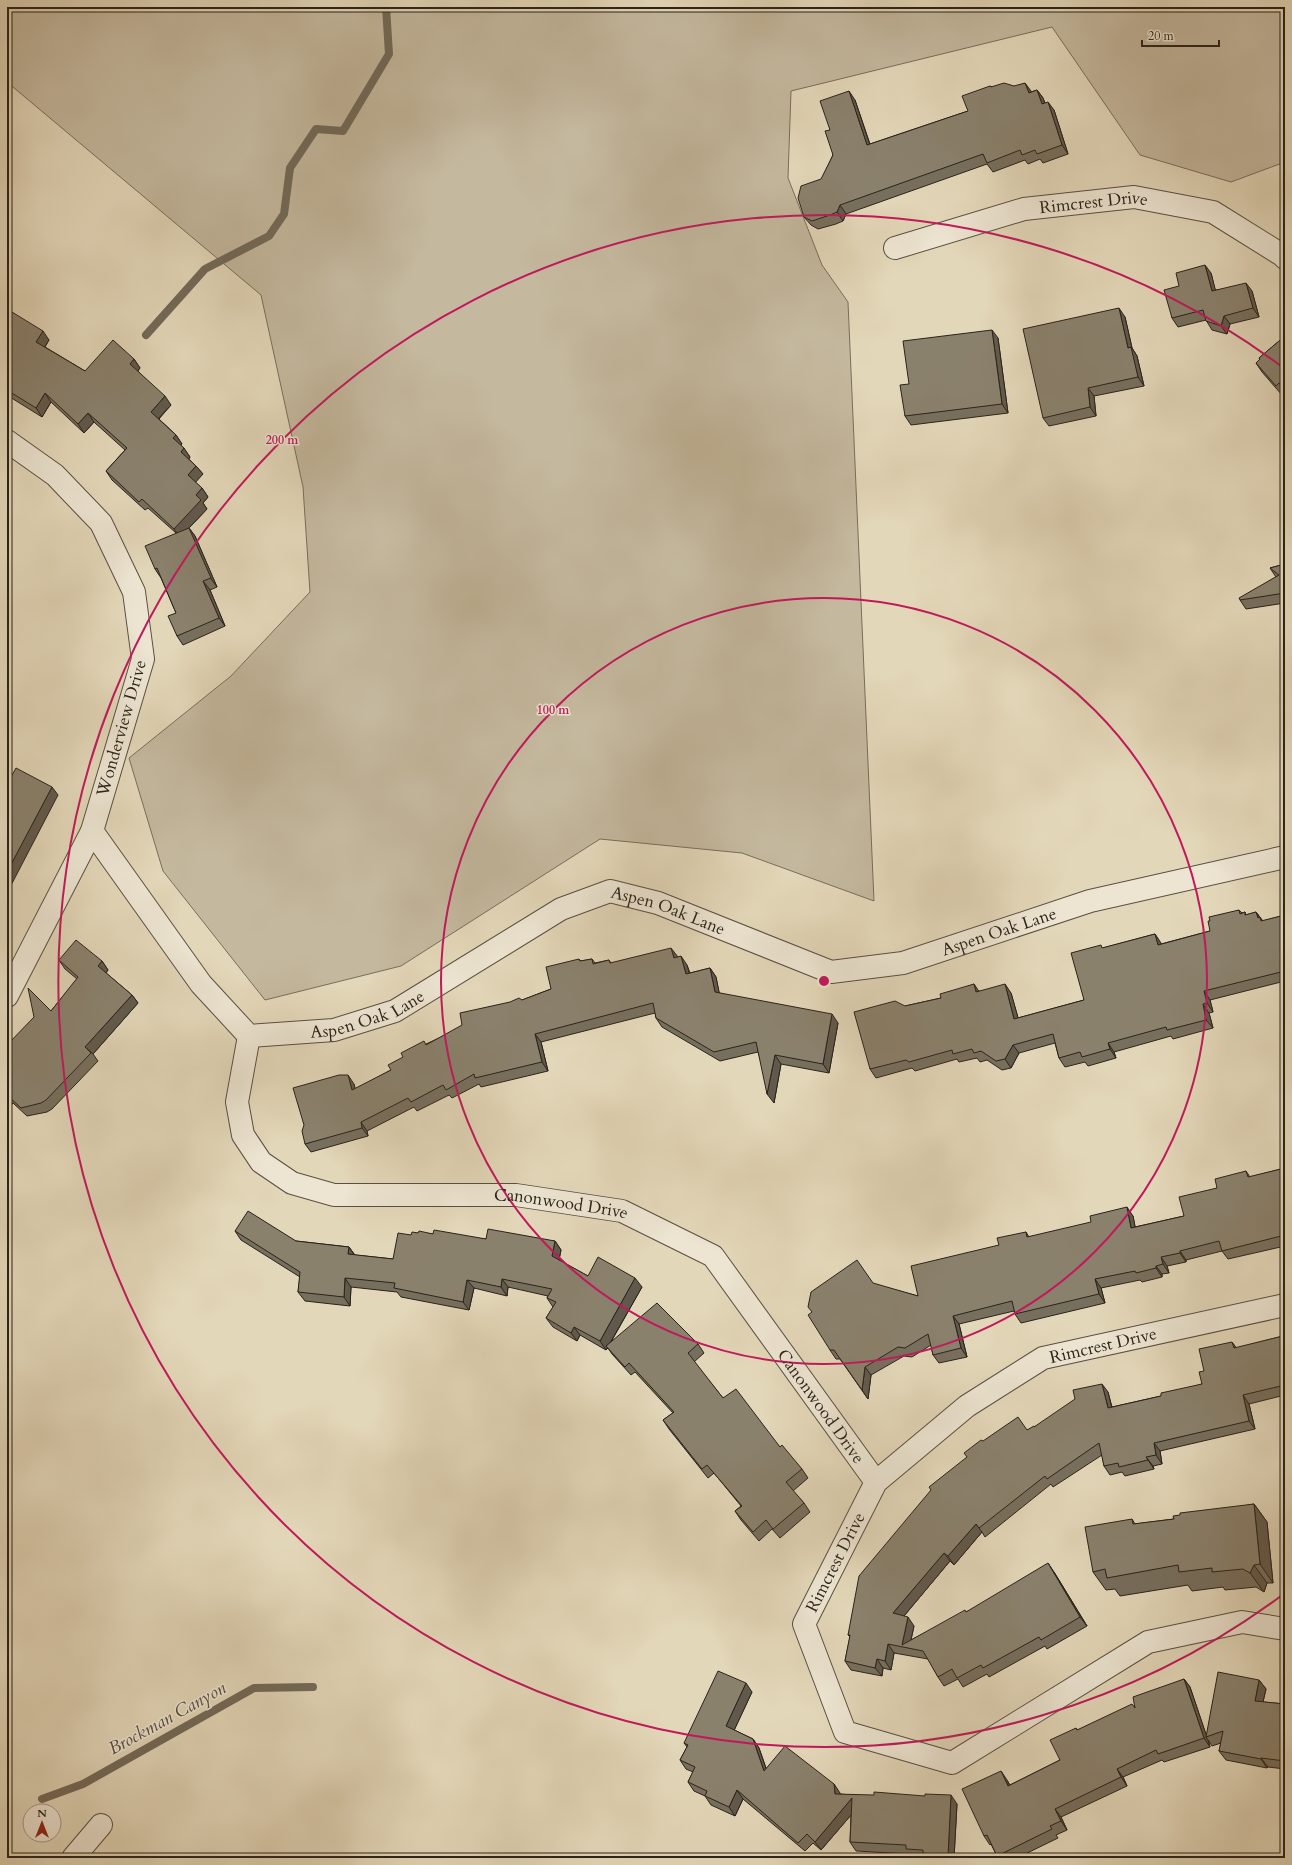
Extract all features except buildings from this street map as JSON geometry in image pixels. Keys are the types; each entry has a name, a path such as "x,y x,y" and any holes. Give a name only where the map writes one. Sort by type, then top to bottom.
{"street":[{"name":"Rimcrest Drive","path":"895,248 1024,209 1134,197 1213,212 1285,258"},
{"name":"Wonderview Drive","path":"7,441 55,475 101,523 134,592 143,659 92,830 7,996"},
{"path":"92,830 201,984 249,1036"},
{"name":"Aspen Oak Lane","path":"249,1036 334,1030 394,1011 561,909 610,891 658,903 831,972 903,963 1090,901 1285,857"},
{"name":"Canonwood Drive","path":"249,1036 237,1102 243,1135 262,1162 292,1183 334,1195 516,1195 622,1211 713,1256 876,1482"},
{"name":"Rimcrest Drive","path":"1285,1305 1043,1358 967,1406 876,1482 804,1624 845,1732 952,1763 1148,1642 1242,1622 1285,1629"},
{"path":"73,1858 101,1825"}],"shaded area":[{"path":"7,7 1285,7 1285,162 1231,182 1140,155 1052,27 791,91 788,178 822,265 848,302 874,901 742,853 600,839 401,966 265,1000 163,871 129,758 231,676 310,592 303,487 261,295 7,82"}],"waterway":[{"path":"146,335 205,269 269,236 284,214 290,168 316,129 343,131 389,54 386,7"},
{"name":"Brockman Canyon","path":"42,1799 83,1784 254,1688 313,1687"}]}
